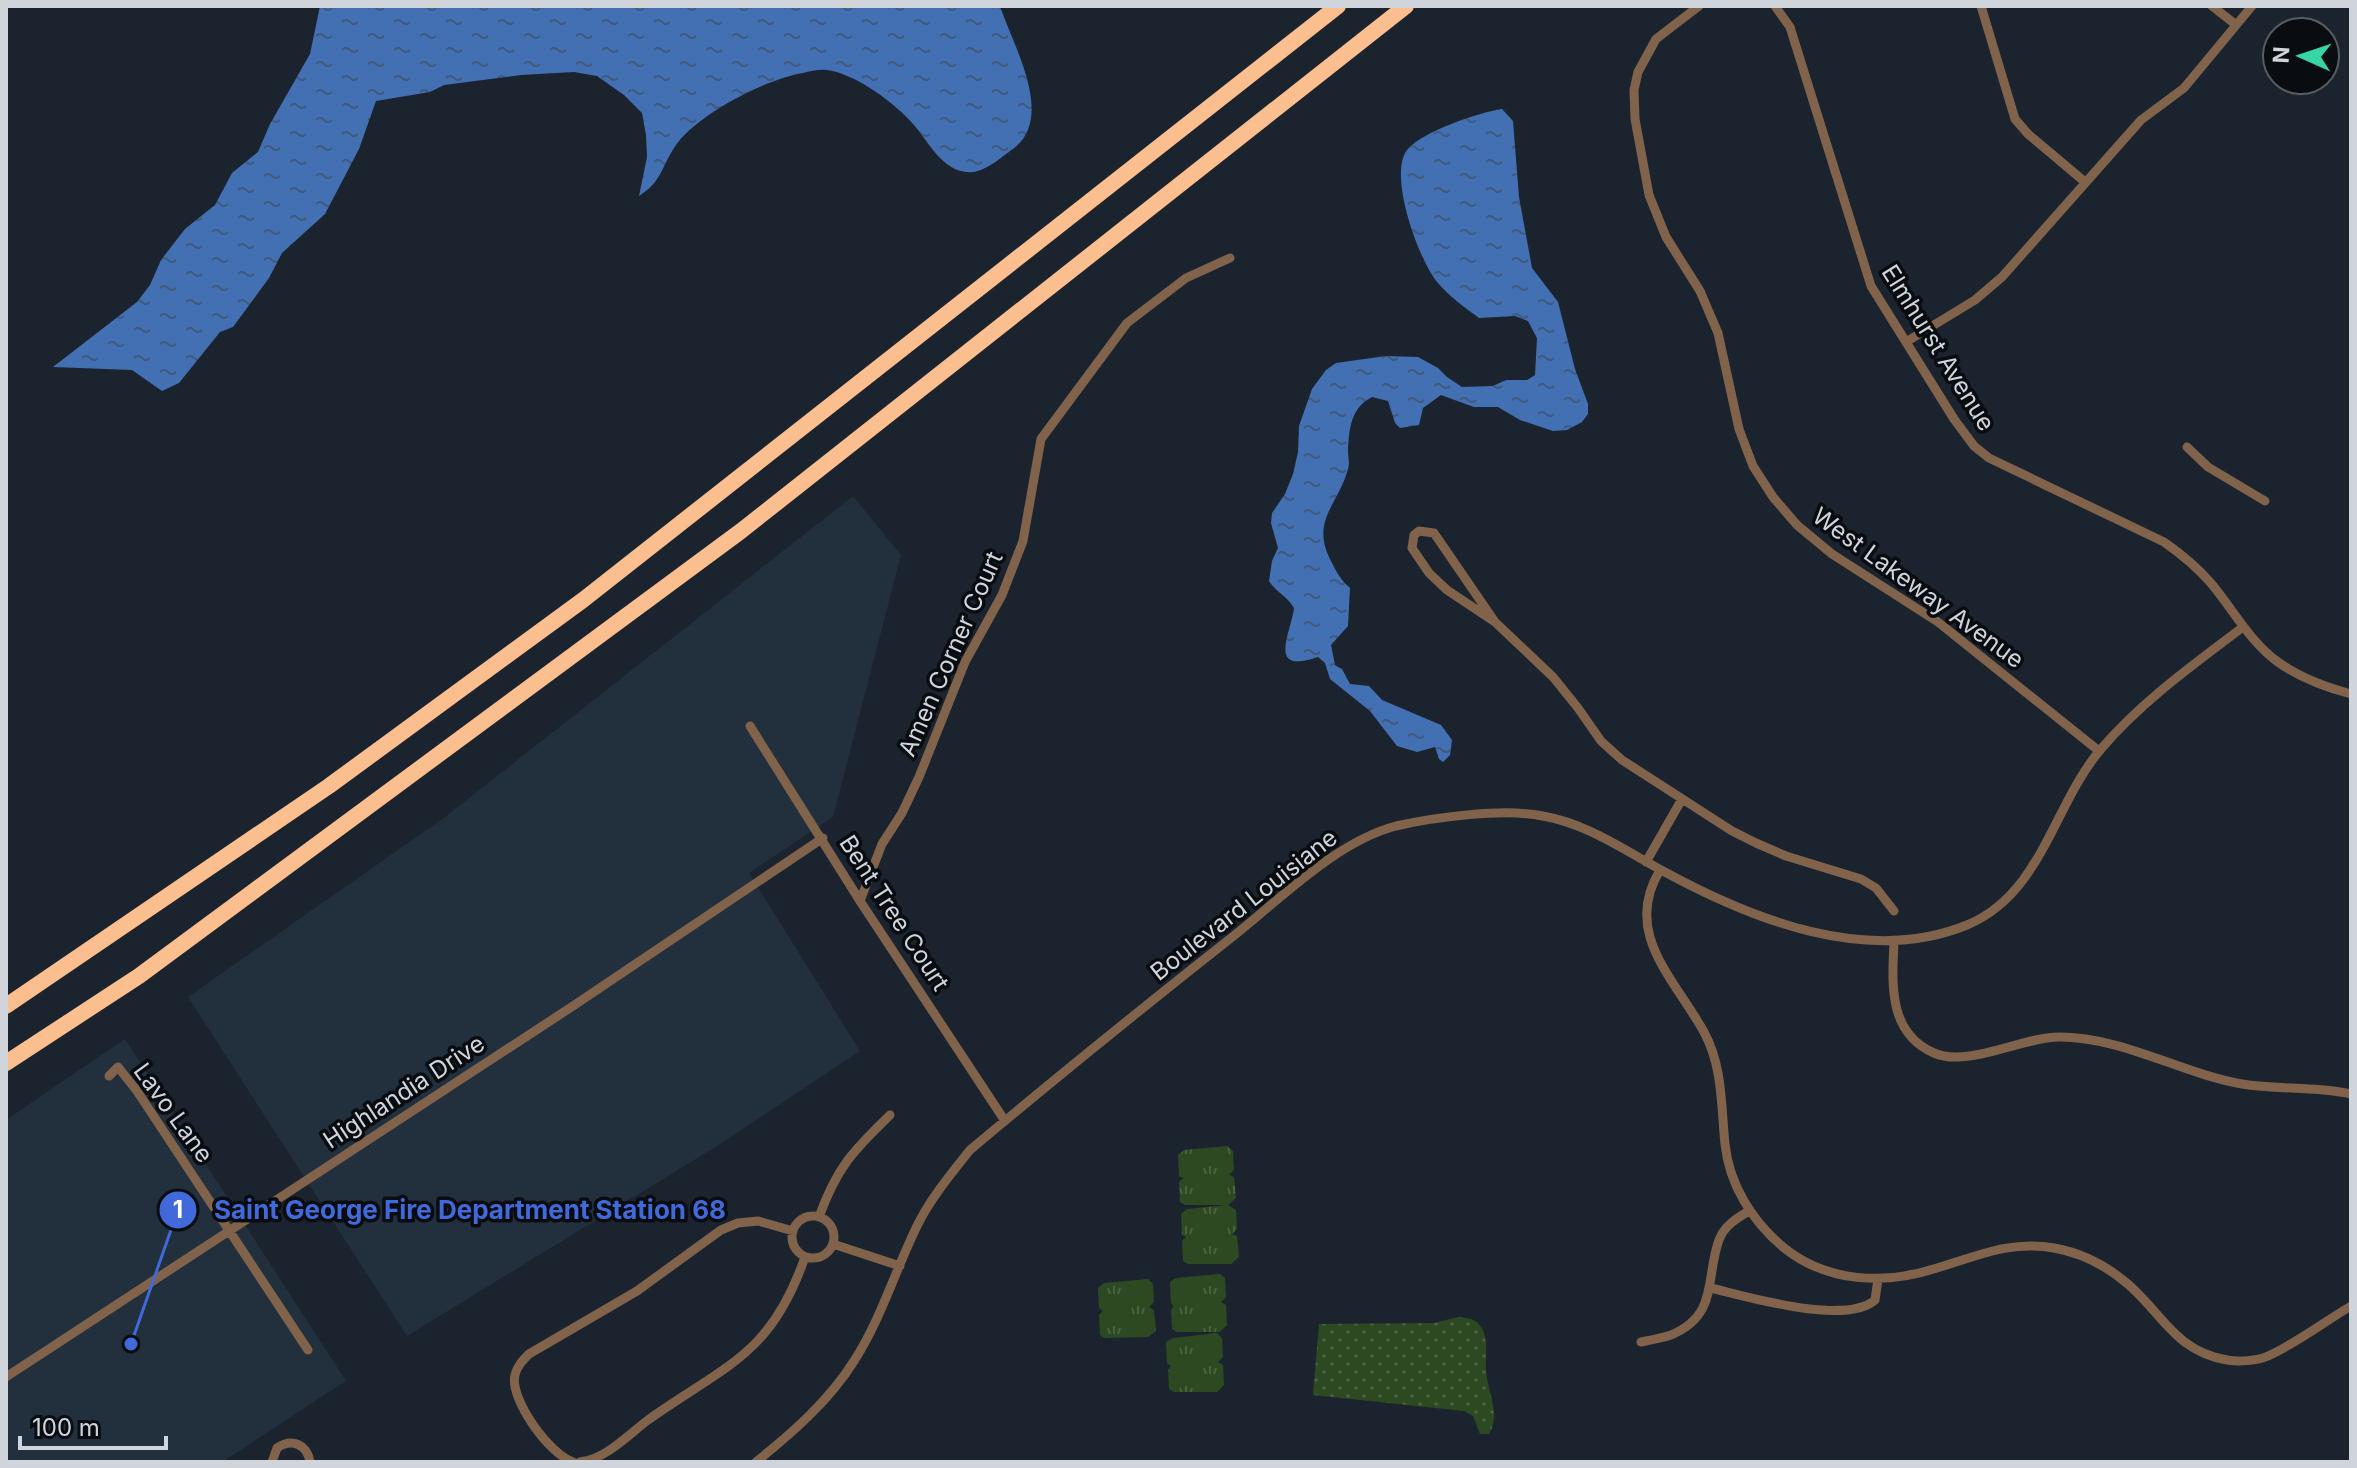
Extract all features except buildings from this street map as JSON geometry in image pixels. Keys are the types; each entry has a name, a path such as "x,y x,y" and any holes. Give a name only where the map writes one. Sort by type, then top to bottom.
{"highway":[{"path":"6,1006 329,786 583,600 1338,6"},
{"path":"6,1063 139,976 741,531 1406,6"}],"street":[{"name":"West Lakeway Avenue","path":"1699,6 1656,39 1638,72 1634,90 1635,119 1649,195 1666,237 1700,291 1718,333 1739,429 1753,466 1773,497 1797,525 1832,554 1938,622 2099,751"},
{"name":"Elmhurst Avenue","path":"1775,6 1790,27 1871,286 1974,446 1989,458 2174,549 2211,584 2261,647 2293,672 2324,687 2351,694"},
{"path":"1981,6 2015,119 2028,134 2085,182"},
{"path":"2212,6 2235,24"},
{"path":"1906,342 1975,300 2002,277 2141,120 2184,88 2252,6"},
{"name":"Amen Corner Court","path":"860,901 882,844 902,813 919,777 965,662 1002,595 1023,541 1041,439 1127,323 1186,278 1230,258"},
{"path":"2187,447 2208,467 2265,501"},
{"path":"1495,622 1434,533 1419,531 1414,535 1412,548 1429,573 1464,603 1495,622 1553,677 1601,741 1622,760 1756,843 1786,856 1861,879 1876,888 1894,911"},
{"name":"Boulevard Louisiane","path":"756,1462 790,1435 828,1396 854,1362 875,1323 918,1224 970,1150 1352,845 1393,827 1435,819 1510,813 1542,815 1576,825 1726,905 1826,934 1894,942 1937,936 1971,923 2001,904 2040,855 2072,792 2099,751 2171,681 2243,627"},
{"name":"Bent Tree Court","path":"750,726 860,901 1005,1121"},
{"path":"1646,862 1682,799"},
{"name":"Highlandia Drive","path":"6,1377 823,838"},
{"path":"1660,870 1649,888 1645,904 1647,927 1656,955 1710,1042 1720,1076 1725,1144 1740,1195 1766,1232 1807,1263 1851,1277 1892,1279 1936,1269 2003,1247 2054,1247 2083,1255 2104,1266 2130,1286 2187,1346 2210,1357 2236,1362 2266,1357 2351,1306"},
{"path":"1894,942 1895,1010 1906,1030 1936,1054 1968,1056 2025,1041 2058,1037 2093,1040 2116,1044 2200,1074 2243,1084 2351,1094"},
{"name":"Lavo Lane","path":"109,1076 118,1067 137,1091 308,1350"},
{"path":"819,1217 836,1175 850,1153 890,1115"},
{"path":"1641,1342 1687,1327 1698,1315 1709,1296 1719,1239 1726,1227 1749,1211"},
{"path":"819,1217 831,1227 833,1244 824,1256 805,1257 794,1247 793,1231 802,1219 819,1217"},
{"path":"573,1462 553,1451 518,1400 515,1375 520,1362 637,1291 721,1230 738,1223 758,1221 793,1231"},
{"path":"833,1244 900,1266"},
{"path":"580,1462 603,1454 650,1418 740,1359 764,1336 782,1312 805,1257"},
{"path":"1711,1288 1795,1307 1854,1311 1875,1300 1878,1279"},
{"path":"272,1462 277,1448 289,1442 301,1445 310,1462"}],"shaded area":[{"path":"853,496 901,555 833,817 749,873 860,1051 717,1146 407,1336 188,997 445,817"},
{"path":"125,1039 346,1381 222,1462 6,1462 6,1120"}],"green space":[{"path":"1228,1146 1233,1151 1234,1170 1229,1175 1234,1177 1236,1198 1228,1205 1236,1210 1237,1229 1232,1234 1237,1236 1239,1257 1231,1264 1188,1264 1183,1261 1182,1241 1186,1237 1182,1235 1181,1214 1187,1209 1227,1205 1185,1205 1180,1202 1179,1182 1183,1178 1179,1176 1178,1155 1184,1150"},
{"path":"1220,1274 1225,1278 1226,1297 1221,1302 1226,1305 1227,1325 1220,1332 1177,1332 1172,1329 1171,1310 1174,1306 1171,1303 1170,1282 1176,1278"},
{"path":"1148,1279 1153,1284 1154,1302 1149,1307 1154,1310 1156,1331 1148,1337 1105,1338 1100,1335 1099,1315 1103,1311 1099,1308 1098,1288 1104,1283"},
{"path":"1458,1317 1476,1322 1484,1333 1487,1378 1494,1414 1489,1434 1480,1434 1473,1416 1464,1411 1313,1395 1319,1324 1434,1323"},
{"path":"1217,1333 1222,1338 1223,1357 1218,1362 1223,1365 1224,1385 1217,1392 1174,1392 1169,1389 1168,1370 1171,1366 1167,1363 1166,1342 1173,1338"}],"water":[{"path":"320,6 1000,6 1028,82 1031,121 1024,138 1002,157 978,171 963,172 938,156 906,116 886,99 850,77 824,70 812,71 751,91 697,124 674,148 656,180 639,196 647,157 642,113 624,95 597,76 574,72 521,75 444,85 430,92 376,101 359,149 325,214 282,253 269,278 233,327 220,332 179,383 162,391 132,370 53,367 137,302 150,285 161,260 185,229 215,205 232,173 258,152 270,124 310,54"},
{"path":"1502,109 1513,121 1519,197 1532,268 1558,302 1575,369 1588,404 1588,414 1582,422 1567,430 1553,431 1520,420 1498,407 1474,407 1441,395 1423,408 1419,425 1400,428 1395,423 1388,401 1372,397 1360,407 1352,420 1348,469 1328,514 1323,536 1338,573 1350,588 1348,626 1331,645 1335,665 1342,669 1350,684 1369,686 1382,700 1441,725 1452,740 1450,755 1443,762 1435,747 1417,752 1397,746 1370,711 1330,679 1325,663 1318,657 1302,661 1287,656 1285,649 1294,608 1269,581 1278,548 1271,523 1272,513 1285,494 1293,474 1299,426 1312,389 1326,370 1336,363 1386,356 1418,357 1462,387 1493,386 1506,380 1527,380 1535,375 1537,338 1528,321 1515,316 1479,318 1437,282 1414,236 1403,196 1402,162 1414,143 1452,124"}],"place":[{"name":"Saint George Fire Department Station 68","path":"131,1344"}]}
